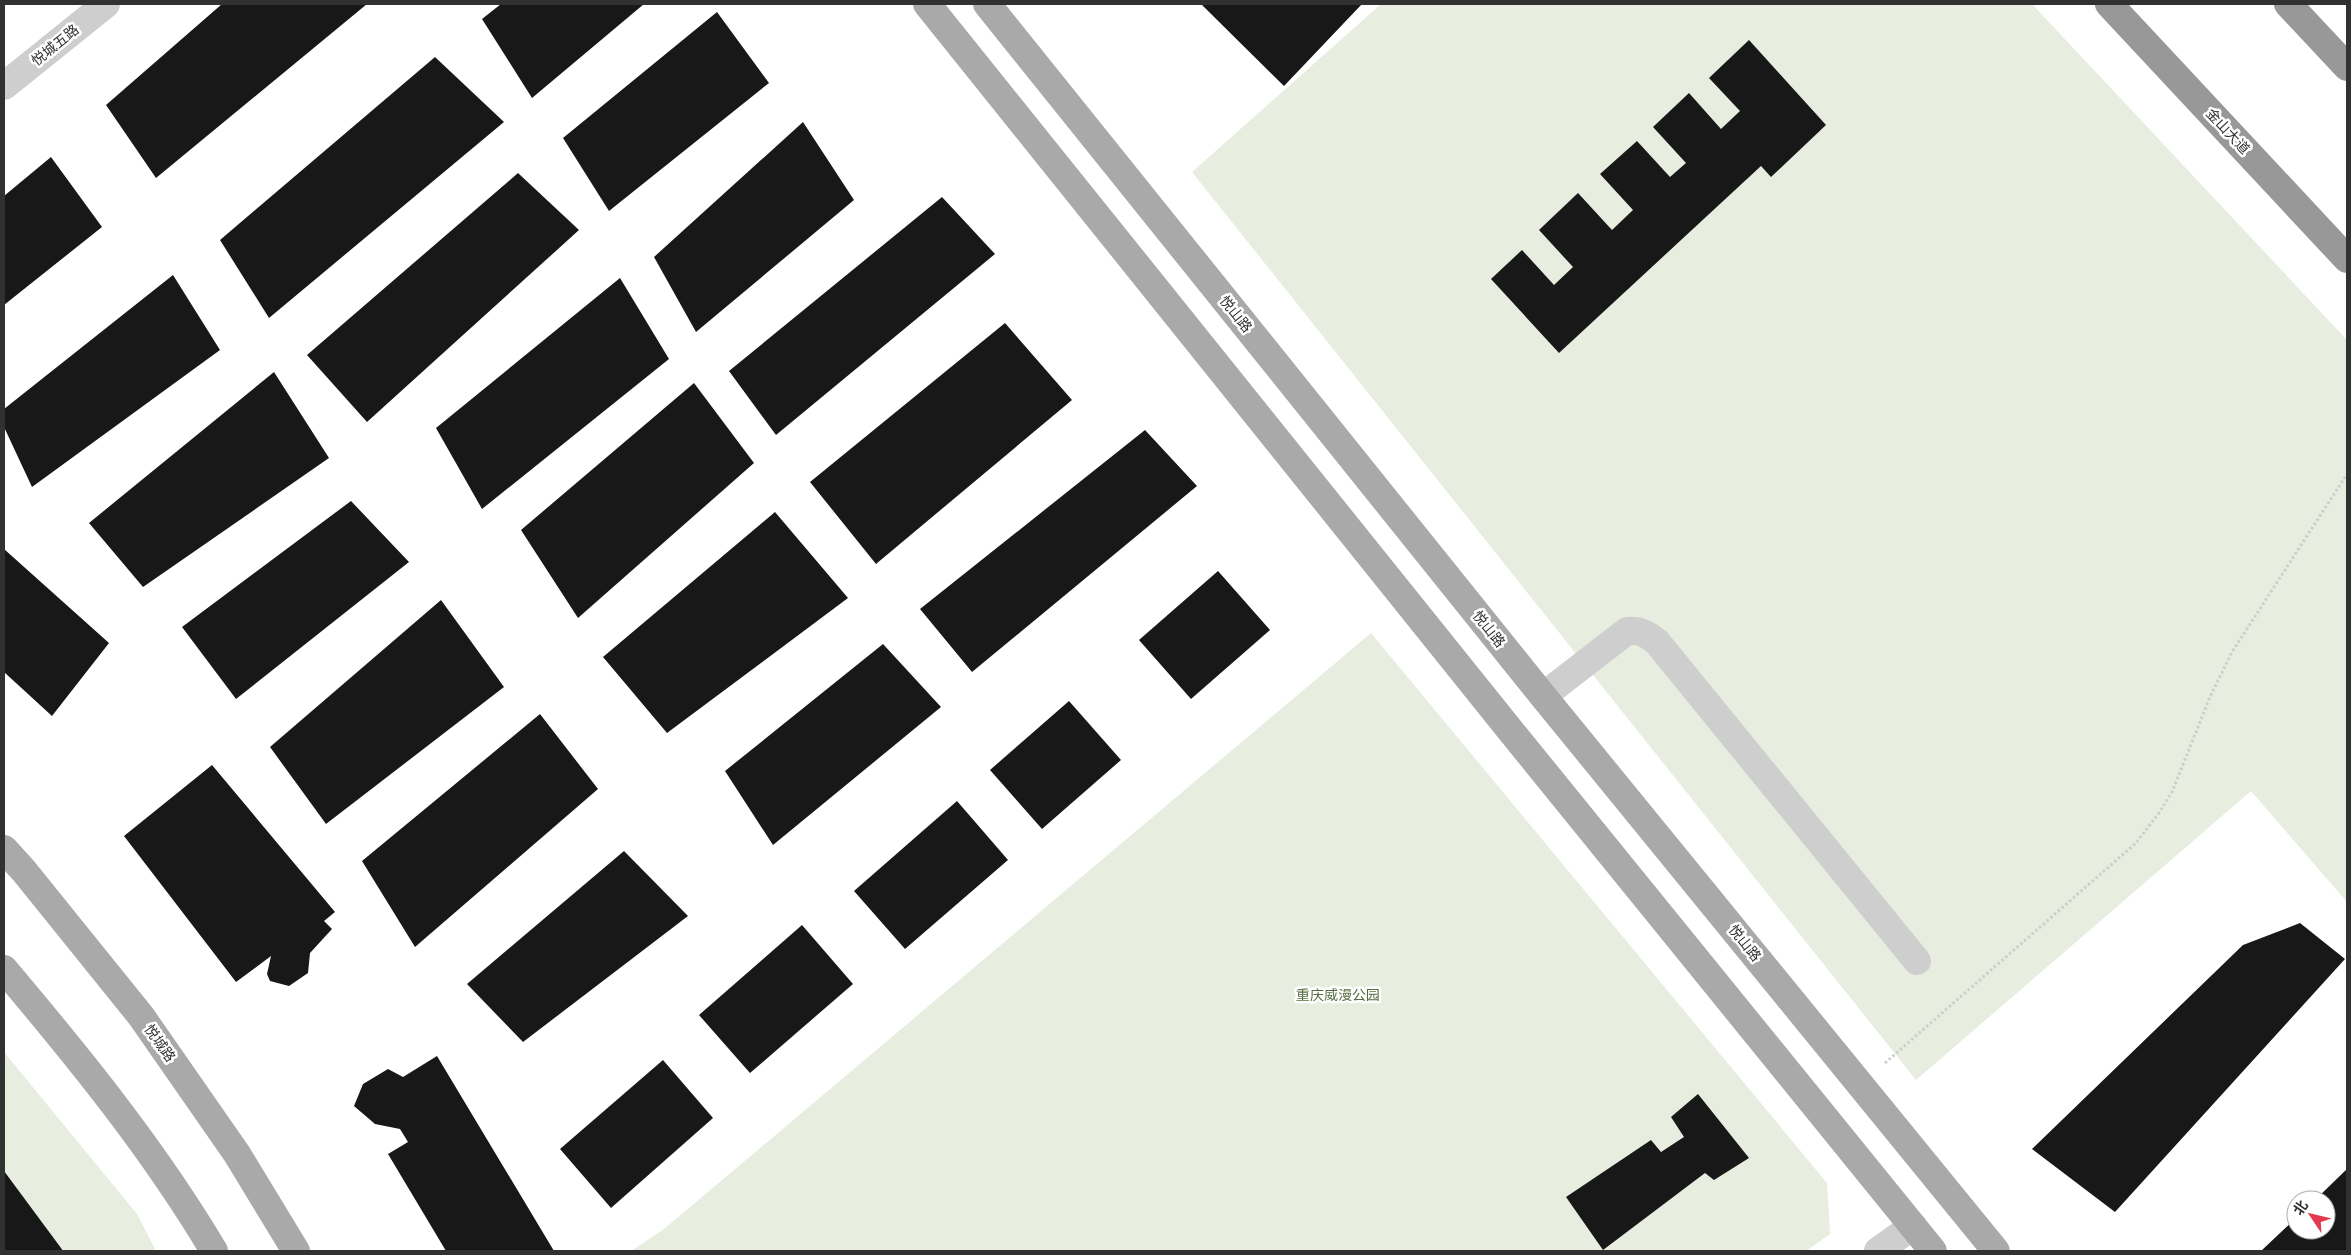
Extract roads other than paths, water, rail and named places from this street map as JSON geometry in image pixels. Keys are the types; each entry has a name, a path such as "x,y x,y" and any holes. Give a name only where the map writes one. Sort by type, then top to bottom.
{"highway":[{"name":"金山大道","path":"2109,4 2347,259"},
{"path":"2288,4 2347,67"}],"main road":[{"path":"926,4 1506,725 1933,1251"},
{"name":"悦山路","path":"987,4 1543,696 1996,1251"},
{"name":"悦城路","path":"4,850 24,871 141,1016 238,1154 296,1251"},
{"path":"4,969 82,1061 184,1201 214,1251"}],"street":[{"name":"悦城五路","path":"4,86 106,4"},
{"path":"1543,696 1627,631 1638,631 1648,634 1657,642 1917,961"},
{"path":"1878,1251 1913,1226"}],"park label":[{"name":"重庆威漫公园","path":"1338,995"}]}
